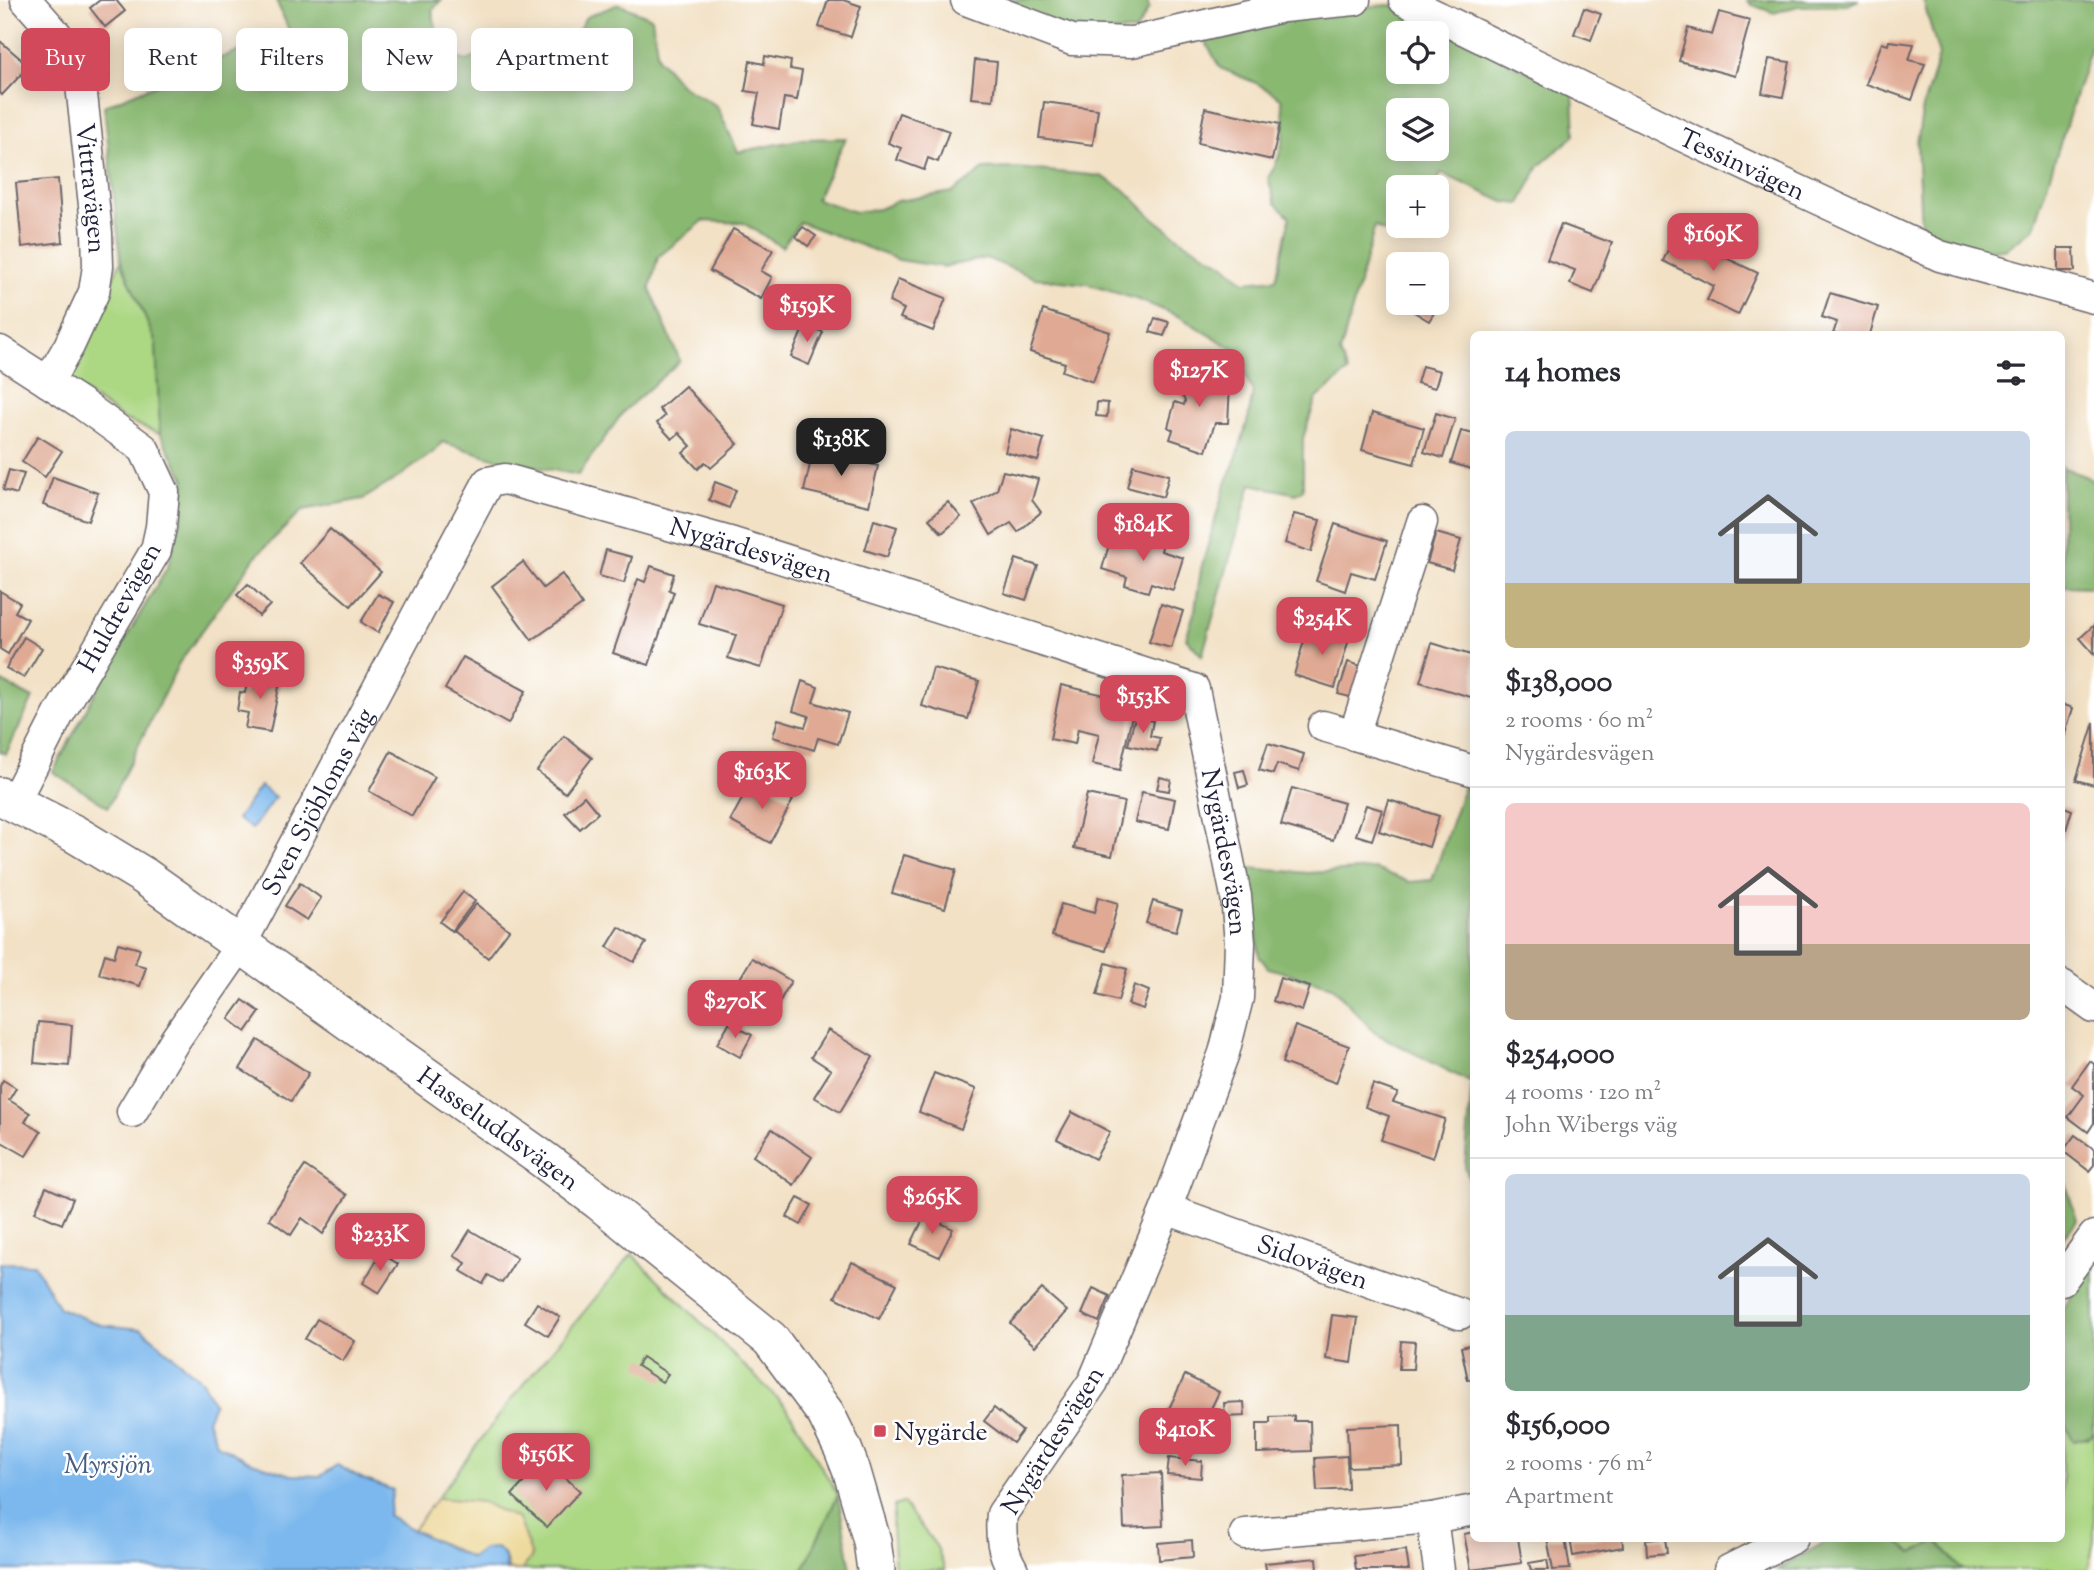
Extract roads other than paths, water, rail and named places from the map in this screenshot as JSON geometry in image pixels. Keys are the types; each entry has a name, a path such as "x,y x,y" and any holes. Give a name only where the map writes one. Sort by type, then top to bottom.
{"street":[{"name":"Vittravägen","path":"26,0 57,35 80,85 97,233 98,266 94,292 69,346 48,382"},
{"path":"966,0 1072,40 1132,42 1283,7 1355,0"},
{"name":"Tessinvägen","path":"1404,0 1680,135 1940,256 2094,298"},
{"name":"Huldrevägen","path":"0,351 144,449 164,492 156,550 7,799"},
{"name":"Nygärdesvägen","path":"488,482 505,479 733,543 1194,689 1236,896 1240,943 1238,998 1224,1053 1166,1209 1093,1382 1002,1514 1000,1536 1006,1558 1013,1570"},
{"name":"Sven Sjöbloms väg","path":"132,1112 176,1040 240,946 488,482"},
{"path":"1354,735 1422,522"},
{"path":"1323,726 1470,770"},
{"name":"Hasseluddsvägen","path":"7,799 75,834 144,876 553,1167 770,1339 826,1414 843,1449 869,1530 876,1570"},
{"path":"2065,987 2094,1008"},
{"name":"Sidovägen","path":"1166,1209 1460,1314"},
{"path":"2065,1276 2094,1236"},
{"path":"1245,1534 1432,1518 1470,1511"},
{"path":"1432,1518 1439,1570"},
{"path":"1729,1570 1785,1542"}],"water":[{"path":"260,786 275,797 252,829 237,819"},
{"name":"Myrsjön","path":"0,1263 34,1264 59,1308 101,1325 142,1329 202,1381 214,1404 207,1420 218,1445 249,1461 291,1475 321,1476 337,1465 363,1479 393,1490 388,1515 471,1558 483,1549 497,1548 505,1557 506,1570 0,1570"}],"place":[{"name":"Nygärde","path":"880,1431"}]}
